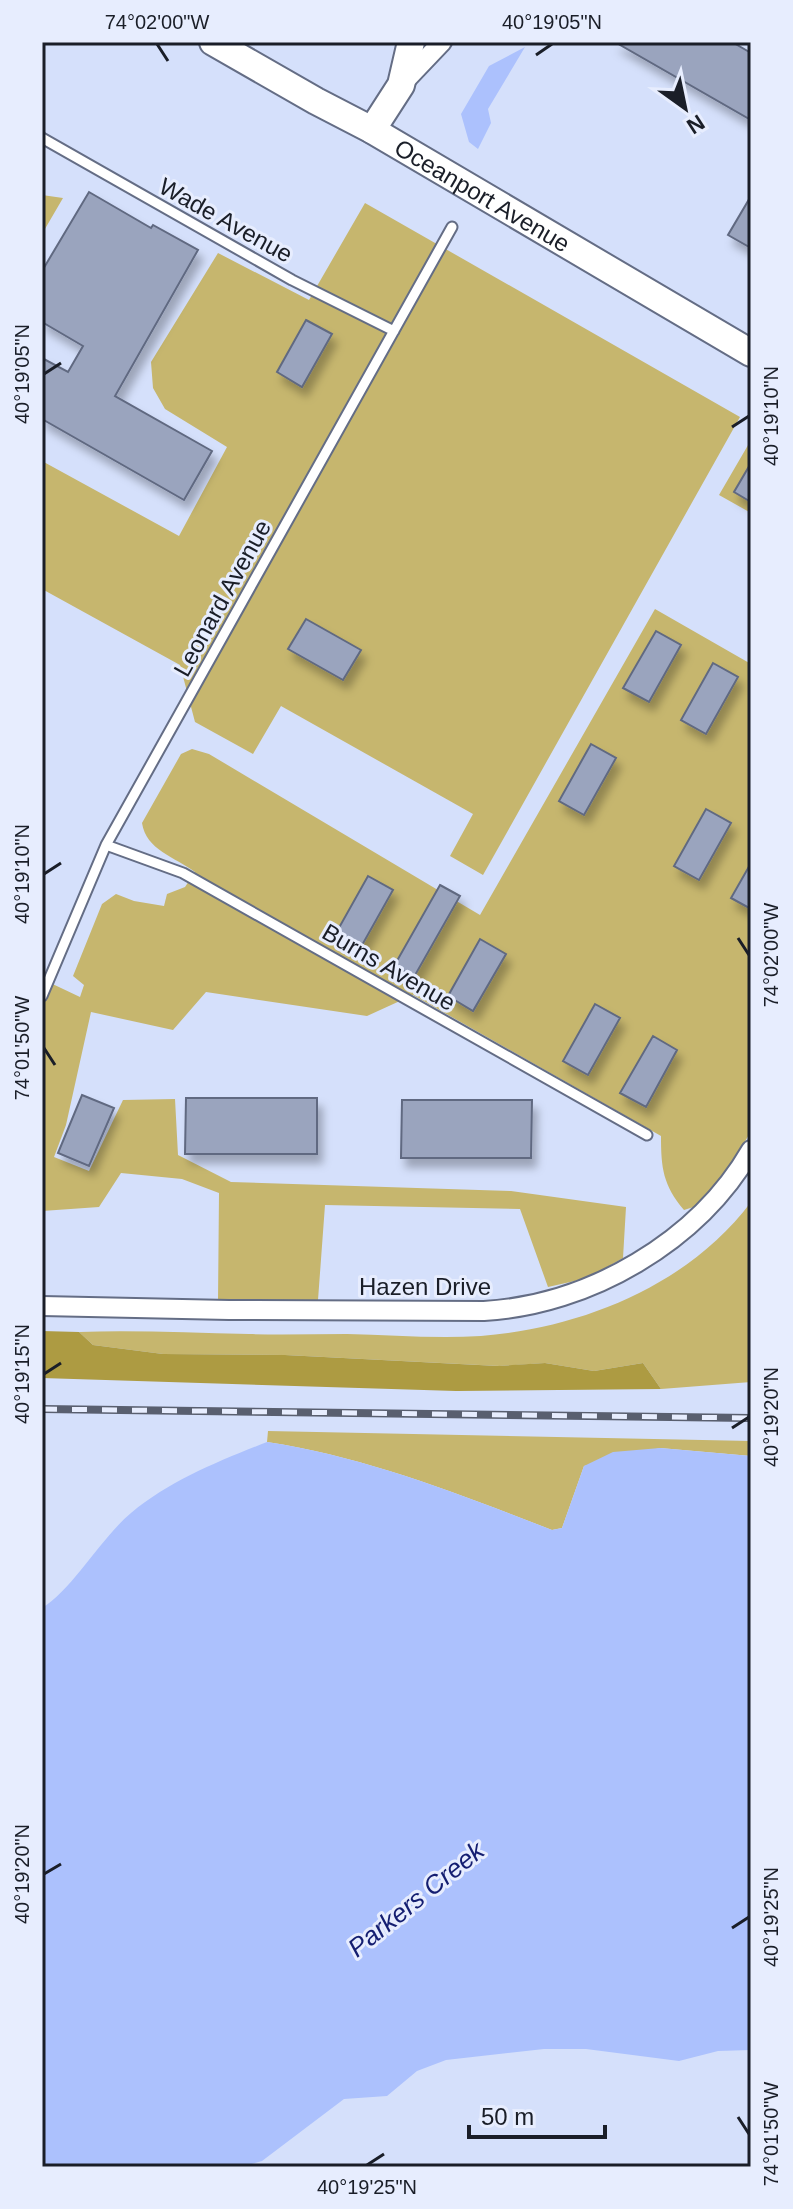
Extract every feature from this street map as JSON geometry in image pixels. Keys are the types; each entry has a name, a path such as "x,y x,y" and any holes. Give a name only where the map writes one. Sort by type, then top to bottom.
{"main road":[{"name":"Oceanport Avenue","path":"213,42 372,130 751,353"},
{"path":"372,130 401,85 411,42"}],"street":[{"path":"401,85 442,42"},
{"name":"Hazen Drive","path":"42,1306 484,1311 522,1307 561,1298 598,1283 661,1247 706,1211 751,1150"}],"lane":[{"name":"Wade Avenue","path":"42,138 292,280 394,331"},
{"name":"Leonard Avenue","path":"42,996 106,845 452,227"},
{"name":"Burns Avenue","path":"106,845 183,873 647,1135"}],"shaded area":[{"path":"42,195 63,198 42,234"},
{"path":"365,203 740,417 483,875 450,856 473,814 281,706 253,754 195,722 180,665 42,589 42,461 179,536 227,447 165,409 153,388 151,362 218,253 309,300"},
{"path":"751,440 751,513 719,495"},
{"path":"655,609 751,664 751,1131 731,1166 703,1204 684,1210 667,1184 661,1136 413,995 367,1016 206,992 173,1030 91,1012 66,1125 54,1157 89,1171 123,1100 175,1099 178,1155 231,1182 511,1191 626,1207 623,1258 588,1278 548,1287 520,1209 325,1205 318,1300 218,1301 219,1193 182,1179 121,1173 99,1207 42,1211 42,979 80,997 84,985 73,976 102,904 116,894 134,901 164,906 167,894 185,887 195,872 155,846 142,823 181,754 192,749 209,754 480,915"},
{"path":"751,1202 751,1382 661,1389 643,1363 594,1371 545,1363 499,1366 285,1355 163,1354 93,1345 79,1332 448,1337 519,1331 594,1312 665,1279 697,1257 726,1231"},
{"path":"42,1331 79,1332 93,1345 163,1354 285,1355 498,1366 545,1363 594,1371 643,1363 661,1389 456,1391 42,1378"},
{"path":"268,1431 751,1441 751,1456 660,1448 584,1466 562,1528 552,1530 376,1467 267,1442"}],"water":[{"path":"525,47 488,109 491,123 478,149 469,142 461,114 489,66"},
{"name":"Parkers Creek","path":"267,1442 376,1467 552,1530 562,1528 584,1466 613,1452 660,1448 751,1456 751,2050 718,2051 679,2061 586,2049 544,2049 446,2060 417,2071 387,2096 344,2099 262,2161 241,2167 42,2167 42,1608 64,1589 120,1524 146,1501 196,1472"}],"building":[{"path":"615,42 732,42 751,53 751,120"},
{"path":"89,192 151,228 153,225 198,250 115,396 212,451 184,500 42,419 42,358 68,372 83,346 42,322 42,271"},
{"path":"751,196 751,248 728,235"},
{"path":"306,320 332,334 302,387 277,372"},
{"path":"751,463 751,502 734,492"},
{"path":"306,619 361,650 343,680 288,649"},
{"path":"656,631 681,645 649,702 623,688"},
{"path":"713,663 738,677 706,734 681,720"},
{"path":"591,744 616,758 584,815 559,801"},
{"path":"706,809 731,823 699,880 674,866"},
{"path":"751,863 751,909 731,898"},
{"path":"368,876 393,890 361,947 336,933"},
{"path":"440,885 460,896 414,977 394,966"},
{"path":"480,939 506,954 473,1011 448,996"},
{"path":"595,1004 620,1018 588,1075 563,1061"},
{"path":"653,1036 677,1050 646,1107 620,1093"},
{"path":"82,1095 114,1108 89,1166 58,1153"},
{"path":"186,1098 317,1098 317,1154 185,1154"},
{"path":"402,1100 532,1100 531,1158 401,1158"}],"railway":[{"path":"42,1409 751,1418"}]}
